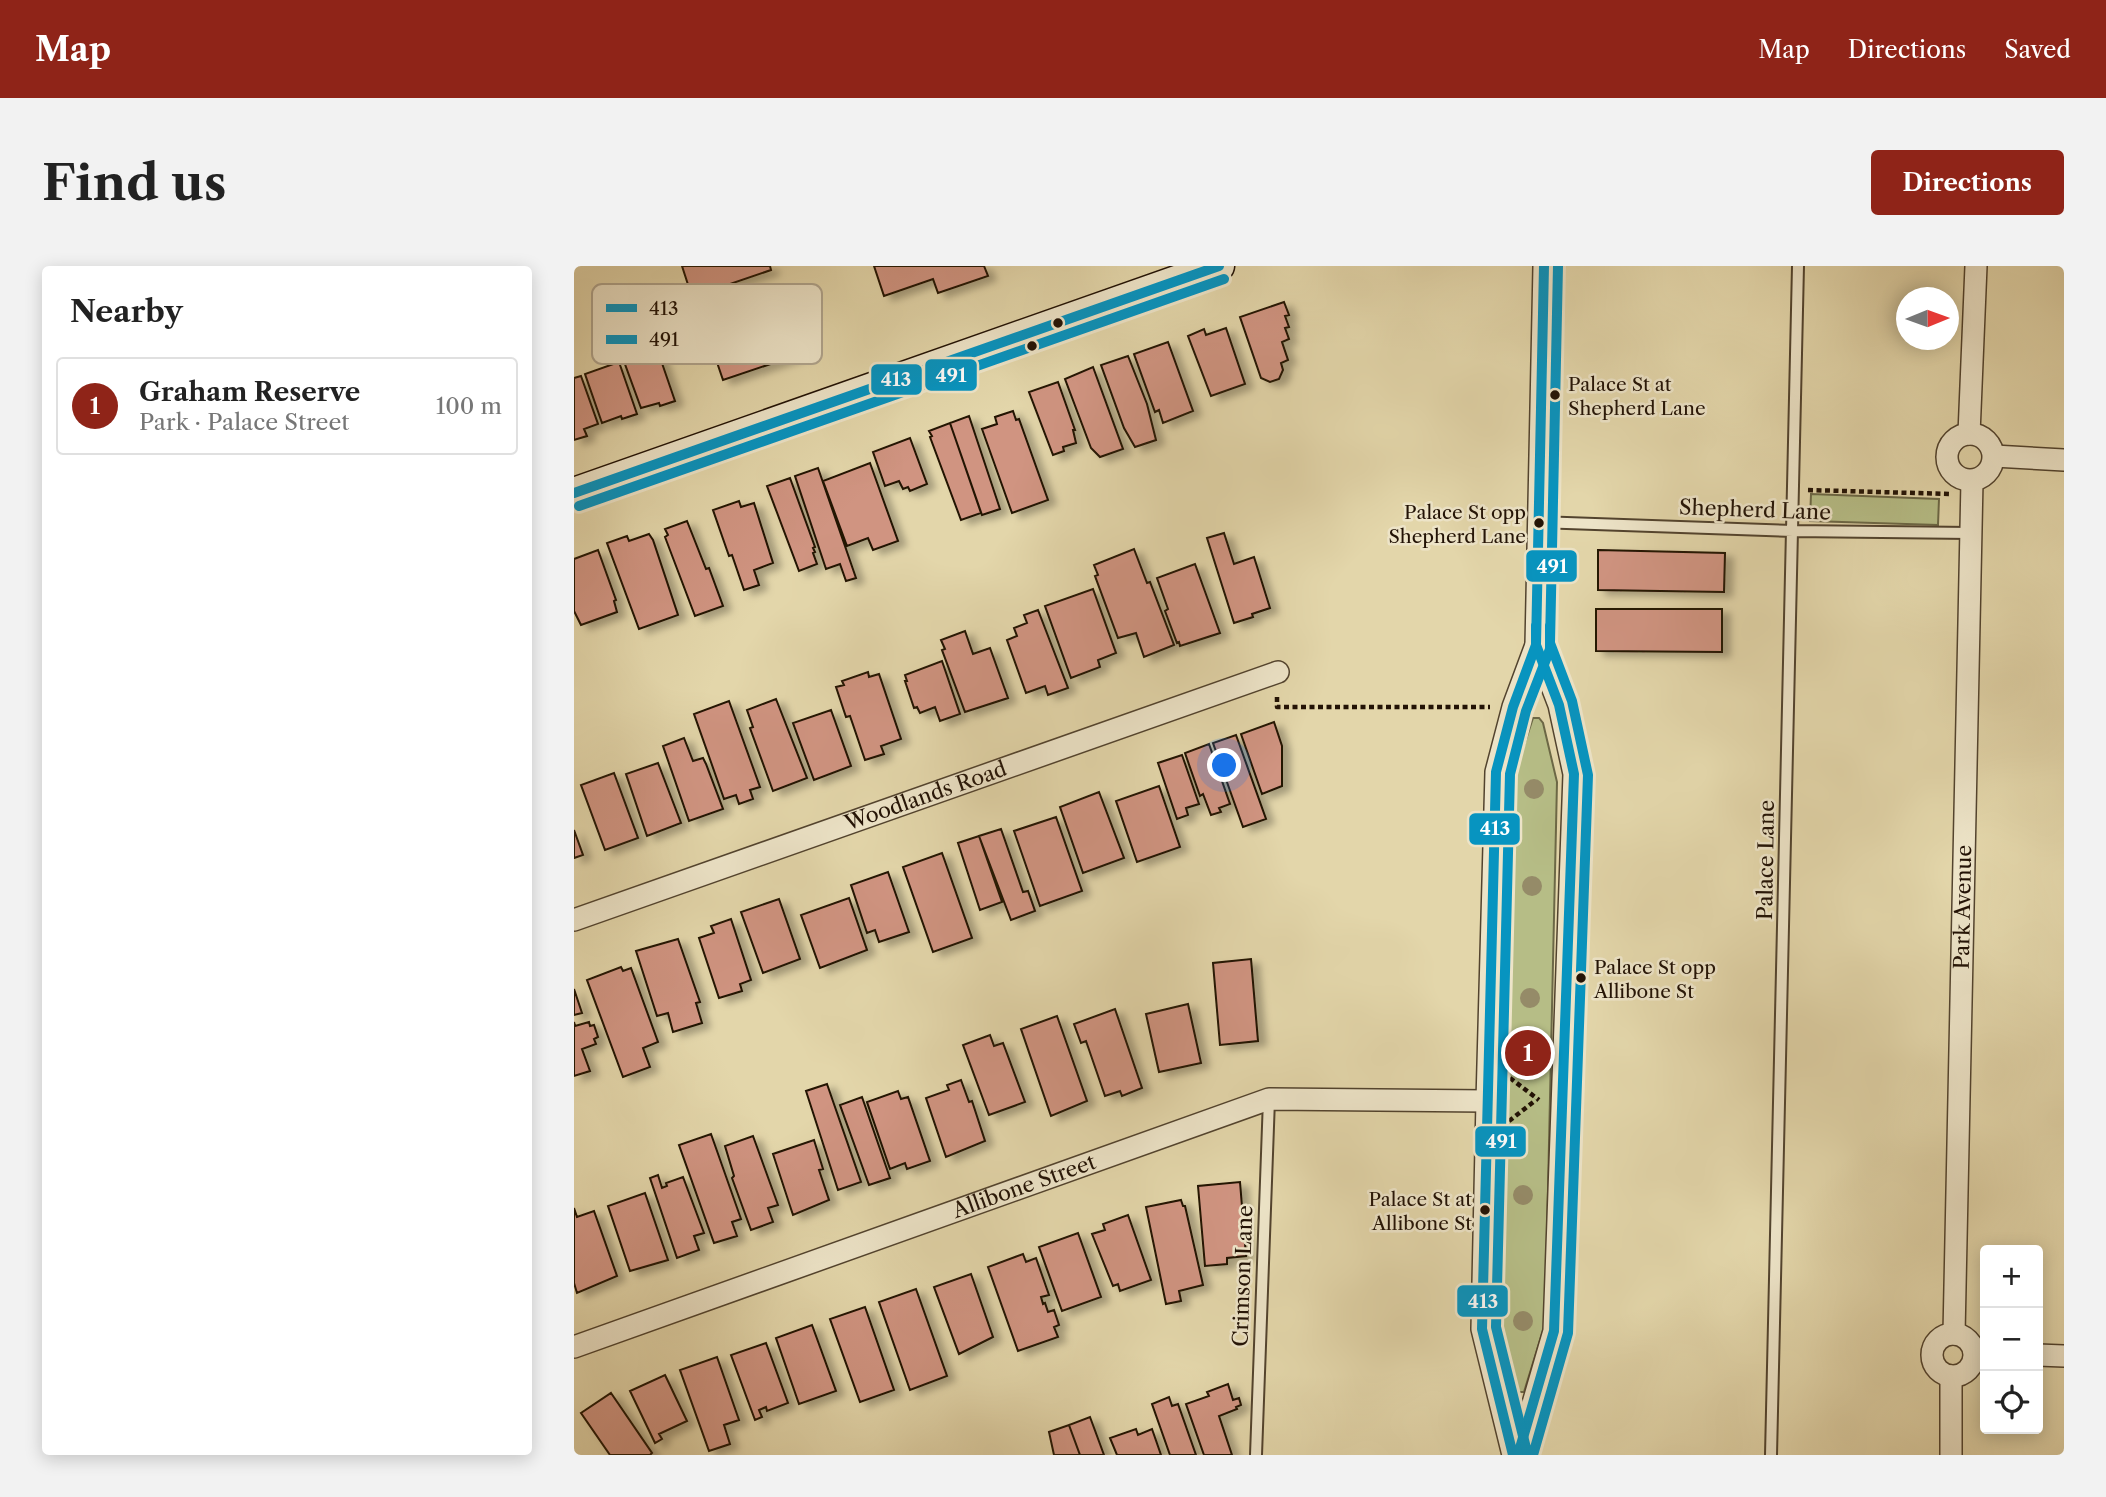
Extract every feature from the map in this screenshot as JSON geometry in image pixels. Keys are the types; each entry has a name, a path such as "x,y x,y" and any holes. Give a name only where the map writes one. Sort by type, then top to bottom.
{"main road":[{"path":"574,493 1219,266"}],"street":[{"path":"1516,1455 1482,1329 1487,1101 1496,772 1513,707 1536,645 1544,266"},
{"path":"1969,434 1976,266"},
{"path":"1969,434 1983,437 1992,448 1993,456 1992,466 1972,488 1955,475 1947,462 1947,450 1951,443 1957,437 1969,434"},
{"path":"1993,456 2064,460"},
{"name":"Park Avenue","path":"1954,1334 1972,488"},
{"path":"1516,1455 1554,1331 1574,774 1559,705 1536,645"},
{"name":"Woodlands Road","path":"574,920 1278,672"},
{"name":"Allibone Street","path":"574,1347 1269,1099 1487,1101"},
{"path":"1954,1334 1968,1341 1980,1354 1965,1373 1951,1376 1935,1366 1932,1353 1941,1338 1954,1334"},
{"path":"2043,1355 2064,1356"},
{"path":"1951,1376 1951,1455"}],"lane":[{"name":"Palace Lane","path":"1771,1455 1798,266"},
{"name":"Shepherd Lane","path":"1538,522 1793,531 1971,533"},
{"name":"Crimson Lane","path":"1256,1455 1269,1099"}],"path":[{"path":"1794,489 1972,488"},
{"path":"1277,707 1513,707"},
{"path":"1488,1060 1536,1100 1546,1100"}],"green space":[{"path":"1811,494 1939,499 1938,525 1810,521"},
{"path":"1533,718 1539,718 1543,723 1557,782 1545,1324 1524,1392 1517,1392 1499,1329 1513,779"}],"building":[{"path":"682,266 770,266 771,270 730,284 688,284"},
{"path":"874,266 984,266 988,276 938,293 933,279 884,296"},
{"path":"1284,302 1289,315 1285,316 1289,327 1285,328 1289,339 1282,342 1288,360 1281,363 1283,370 1279,379 1270,382 1261,378 1240,317"},
{"path":"1226,328 1245,384 1211,396 1188,336 1204,329 1206,335"},
{"path":"1168,342 1193,411 1163,423 1159,410 1155,412 1134,354"},
{"path":"1128,356 1147,404 1156,440 1135,447 1124,428 1101,365"},
{"path":"620,364 637,414 602,423 585,374"},
{"path":"625,364 662,364 675,401 641,408"},
{"path":"718,364 770,364 723,380"},
{"path":"1093,367 1123,449 1100,457 1091,448 1065,379"},
{"path":"581,376 598,424 584,429 587,436 574,440 574,378"},
{"path":"1058,382 1075,430 1076,443 1063,447 1064,451 1053,455 1029,392"},
{"path":"1013,411 1016,420 1019,419 1048,500 1012,513 982,429 997,424 995,417"},
{"path":"969,416 1000,509 982,515 950,423"},
{"path":"950,423 981,513 961,520 929,431"},
{"path":"910,438 927,484 910,491 908,487 903,489 899,481 885,486 873,452"},
{"path":"870,463 898,541 873,550 868,538 847,546 823,481"},
{"path":"818,468 856,578 846,581 840,564 826,569 795,476"},
{"path":"790,478 815,547 813,553 817,564 799,571 767,486"},
{"path":"739,501 741,507 754,503 773,563 754,570 759,585 744,590 713,510"},
{"path":"687,521 723,606 695,616 665,537 668,535 665,529"},
{"path":"1224,533 1234,564 1254,557 1270,608 1234,623 1207,538"},
{"path":"649,534 678,615 639,629 607,543 627,536 629,541"},
{"path":"1134,549 1174,645 1144,657 1136,633 1118,638 1095,576 1098,575 1094,565"},
{"path":"598,550 616,600 617,612 581,625 574,611 574,559"},
{"path":"1598,550 1725,553 1724,592 1598,590"},
{"path":"1195,564 1220,633 1180,646 1165,611 1168,609 1157,578"},
{"path":"1093,589 1116,653 1098,660 1100,667 1071,678 1045,606"},
{"path":"1596,609 1722,609 1722,652 1596,651"},
{"path":"1038,610 1068,688 1048,695 1045,686 1026,693 1007,640 1017,636 1014,628 1027,623 1024,615"},
{"path":"965,631 973,654 990,648 1008,698 965,712 942,650 945,649 941,640"},
{"path":"942,661 960,714 940,721 935,707 920,713 917,707 914,708 905,675"},
{"path":"868,672 869,677 879,674 901,739 881,746 884,754 865,760 850,716 846,717 836,687 844,685 842,681"},
{"path":"776,699 807,778 773,791 750,728 753,727 747,710"},
{"path":"729,701 760,787 750,790 753,799 739,804 736,795 724,799 694,714"},
{"path":"831,710 851,766 814,780 793,723"},
{"path":"1274,722 1282,746 1282,786 1262,794 1241,734"},
{"path":"1236,735 1266,819 1243,827 1213,743"},
{"path":"684,738 693,761 703,758 723,809 689,821 663,746"},
{"path":"1209,744 1230,804 1219,808 1221,812 1211,815 1203,794 1200,796 1185,753"},
{"path":"1182,755 1199,804 1186,808 1188,815 1177,819 1158,763"},
{"path":"658,763 681,823 647,836 626,774"},
{"path":"614,773 638,838 605,850 581,785"},
{"path":"1159,786 1180,847 1137,862 1116,801"},
{"path":"1099,792 1124,858 1083,873 1060,807"},
{"path":"1056,817 1082,891 1040,906 1014,831"},
{"path":"1001,829 1023,892 1028,891 1035,911 1011,920 979,836"},
{"path":"574,830 583,855 574,858"},
{"path":"979,836 1002,902 980,910 958,843"},
{"path":"942,853 972,938 933,952 903,867"},
{"path":"888,872 909,932 879,942 875,930 867,933 851,885"},
{"path":"849,898 867,950 820,968 801,915"},
{"path":"779,899 800,959 763,973 741,912"},
{"path":"731,919 751,980 740,984 742,991 719,998 699,938 714,933 711,926"},
{"path":"678,939 700,1002 696,1003 702,1023 673,1032 668,1013 657,1016 636,951"},
{"path":"1251,959 1258,1041 1220,1045 1213,963"},
{"path":"621,967 623,971 631,968 658,1042 643,1048 650,1067 623,1077 587,980"},
{"path":"574,989 582,1013 574,1015"},
{"path":"1188,1004 1201,1063 1159,1072 1146,1014"},
{"path":"1115,1009 1142,1088 1122,1096 1120,1091 1105,1096 1086,1041 1081,1043 1074,1024"},
{"path":"1057,1016 1087,1101 1051,1116 1021,1029"},
{"path":"574,1022 575,1026 589,1022 590,1026 594,1025 598,1037 594,1039 596,1044 582,1049 590,1071 574,1076"},
{"path":"990,1035 994,1046 1003,1043 1025,1102 989,1115 963,1045"},
{"path":"961,1080 969,1102 972,1101 985,1141 946,1157 926,1098 949,1090 947,1085"},
{"path":"827,1084 861,1182 838,1190 806,1091"},
{"path":"898,1091 901,1099 908,1097 930,1161 907,1169 905,1163 890,1169 867,1102"},
{"path":"862,1097 890,1178 869,1185 840,1105"},
{"path":"711,1134 741,1219 732,1222 737,1236 714,1243 679,1145"},
{"path":"753,1136 778,1205 768,1208 773,1222 751,1230 732,1178 734,1176 725,1146"},
{"path":"814,1140 823,1169 819,1170 829,1200 793,1215 773,1154"},
{"path":"658,1175 662,1188 667,1186 666,1183 683,1177 704,1233 694,1236 699,1250 677,1258 650,1178"},
{"path":"1240,1182 1246,1256 1227,1258 1227,1264 1205,1266 1198,1186"},
{"path":"645,1193 668,1260 630,1271 608,1206"},
{"path":"1181,1200 1185,1206 1203,1285 1179,1291 1181,1301 1166,1304 1146,1207"},
{"path":"574,1208 577,1217 594,1211 617,1276 577,1293 574,1283"},
{"path":"1128,1215 1151,1280 1120,1291 1118,1284 1113,1286 1092,1234 1105,1230 1103,1224"},
{"path":"1078,1233 1101,1297 1062,1311 1039,1247"},
{"path":"1023,1254 1026,1262 1036,1258 1049,1295 1041,1297 1043,1304 1045,1303 1048,1312 1054,1310 1059,1325 1054,1327 1058,1337 1018,1351 988,1267"},
{"path":"971,1274 993,1337 959,1354 934,1287"},
{"path":"916,1289 947,1376 910,1390 879,1302"},
{"path":"865,1307 894,1390 860,1402 830,1319"},
{"path":"812,1325 836,1391 799,1404 776,1338"},
{"path":"766,1343 788,1403 767,1411 766,1407 759,1410 762,1417 755,1420 731,1355"},
{"path":"717,1357 739,1420 724,1425 730,1444 709,1451 680,1370"},
{"path":"665,1375 687,1421 659,1434 662,1439 655,1443 630,1391"},
{"path":"1228,1384 1233,1400 1239,1398 1241,1405 1219,1416 1232,1455 1204,1455 1186,1404 1209,1396 1207,1392"},
{"path":"611,1393 652,1453 650,1455 610,1455 581,1413"},
{"path":"1169,1397 1172,1406 1178,1404 1196,1455 1170,1455 1152,1404"},
{"path":"1090,1417 1104,1455 1080,1455 1069,1425"},
{"path":"1069,1425 1080,1455 1054,1455 1049,1432"},
{"path":"1136,1429 1138,1435 1152,1429 1161,1455 1117,1455 1110,1438"}],"transit line":[{"name":"413","path":"574,493 1219,266"},
{"name":"413","path":"1518,1455 1554,1331 1574,774 1559,705 1536,645 1544,266"},
{"name":"491","path":"1533,1455 1568,1333 1588,775 1572,701 1550,643 1558,266"},
{"name":"491","path":"579,506 1224,279"},
{"name":"413","path":"1513,1455 1482,1329 1496,772 1513,707 1536,645 1536,625"},
{"name":"491","path":"1527,1452 1496,1327 1510,774 1526,711 1550,649 1550,625"}],"place":[{"name":"Palace St at Shepherd Lane","path":"1555,395"},
{"name":"Palace St opp Shepherd Lane","path":"1539,523"},
{"name":"Palace St opp Allibone St","path":"1581,978"},
{"name":"Graham Reserve","path":"1528,1053"},
{"name":"Palace St at Allibone St","path":"1485,1210"}]}
